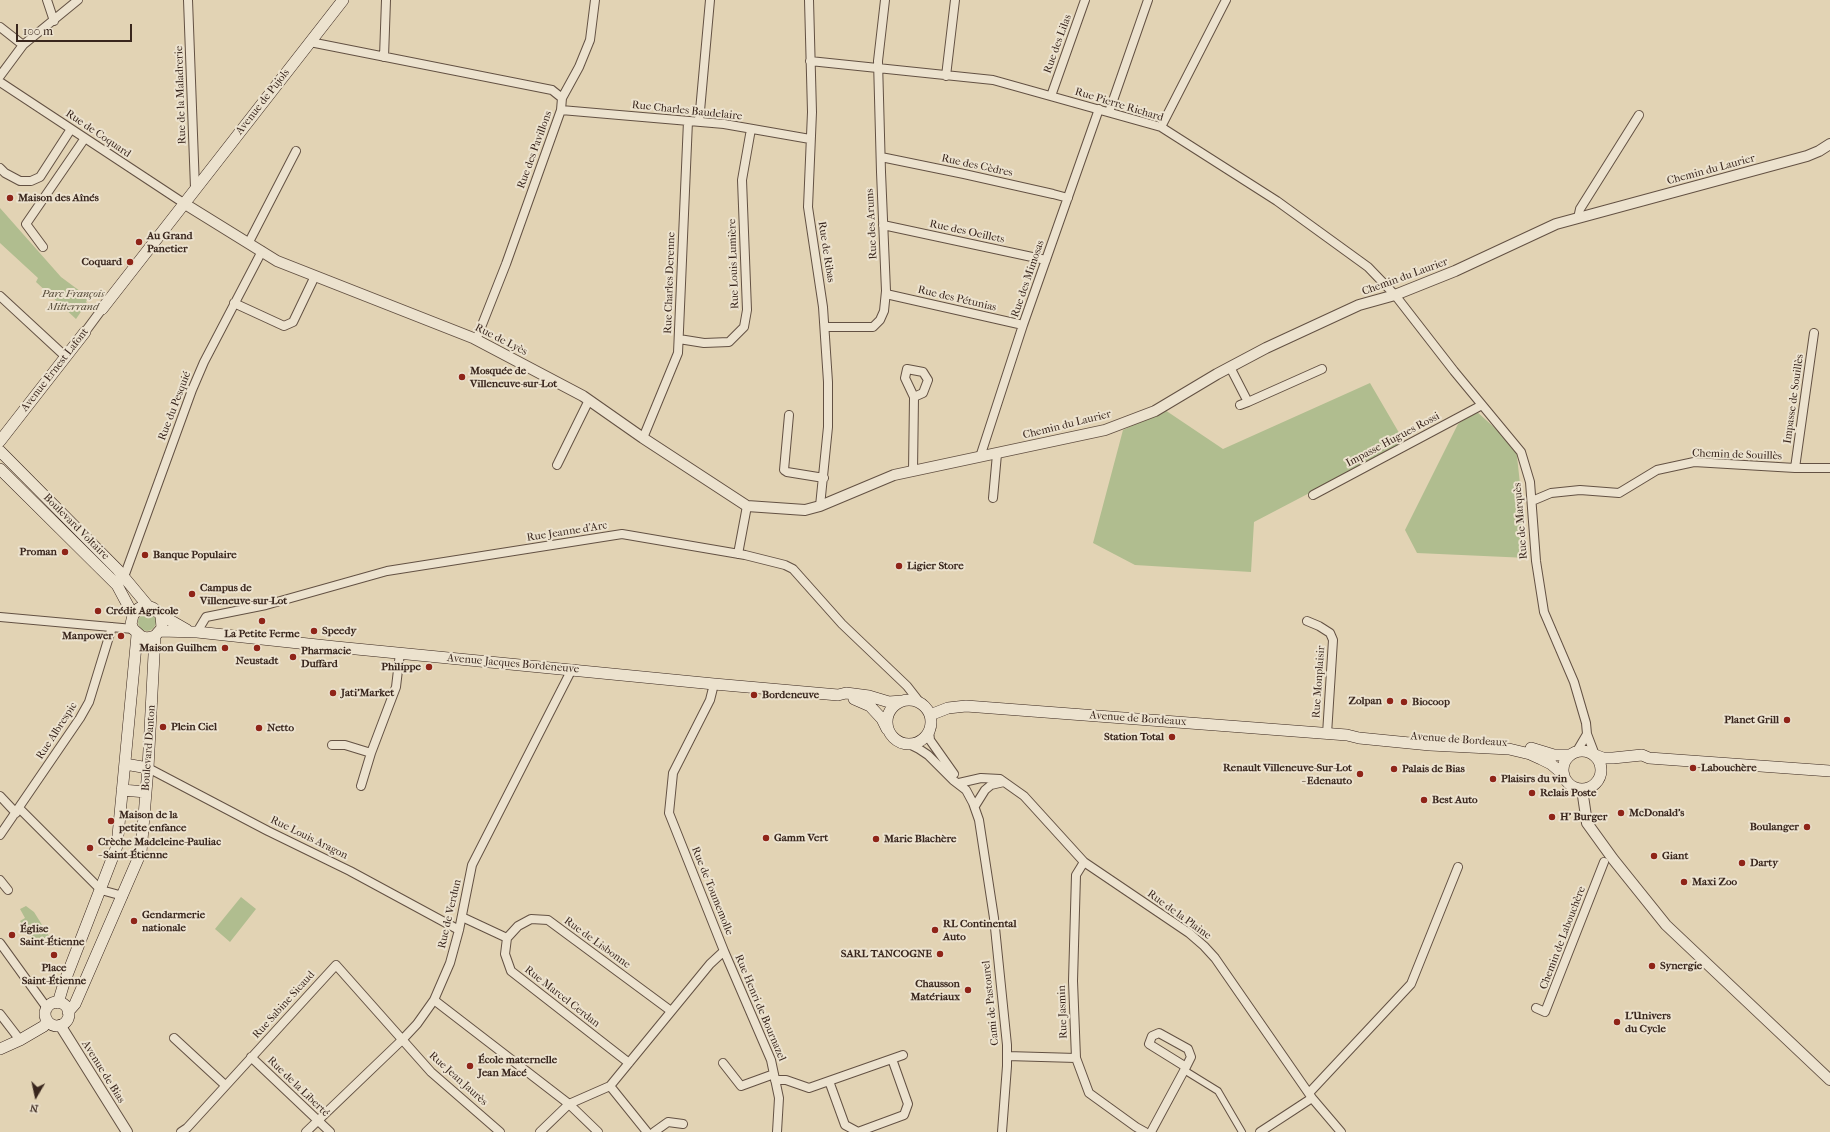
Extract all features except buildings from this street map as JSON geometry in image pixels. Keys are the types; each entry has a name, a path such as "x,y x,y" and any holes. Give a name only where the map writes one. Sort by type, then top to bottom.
{"main road":[{"name":"Avenue de Pujols","path":"185,204 195,188 343,0"},
{"name":"Avenue Ernest Lafont","path":"102,309 185,204"},
{"name":"Avenue Ernest Lafont","path":"0,441 85,332"},
{"name":"Boulevard Voltaire","path":"0,451 124,577 148,606"},
{"name":"Boulevard Voltaire","path":"0,469 117,585 133,615"},
{"path":"161,615 163,624 158,634 147,638 135,632 131,624 133,615 139,608 148,606 158,611 161,615 193,631"},
{"name":"Avenue Jacques Bordeneuve","path":"158,634 193,631 714,684 838,695 855,694 889,702 902,701"},
{"name":"Boulevard Danton","path":"58,1003 64,983 117,846 134,663 135,632"},
{"name":"Boulevard Danton","path":"68,1012 75,1004 141,852 154,665 158,634"},
{"path":"134,663 154,665"},
{"name":"Avenue Jacques Bordeneuve","path":"838,695 845,698 855,699 870,706 879,715 888,730"},
{"path":"902,701 915,701 921,704 930,715 931,725 923,739 909,744 895,740 888,730 887,717 889,711 897,703 902,701"},
{"name":"Avenue de Bordeaux","path":"930,715 948,708 966,706 1326,734 1357,734 1477,741 1520,745 1554,755 1574,753"},
{"name":"Avenue de Bordeaux","path":"1347,735 1359,738 1433,745 1519,751 1530,754 1551,764 1564,775"},
{"path":"1433,745 1438,742 1464,744 1477,741"},
{"path":"1649,758 1642,755 1602,758 1585,751 1574,753 1564,764 1564,775 1571,785 1582,789 1593,785 1607,770 1615,765 1649,758 1830,771"},
{"path":"1595,755 1601,764 1599,779"},
{"path":"125,764 148,768"},
{"path":"122,790 146,792"},
{"path":"58,1003 65,1006 68,1012 65,1022 60,1025 53,1025 47,1021 45,1014 47,1008 52,1004 58,1003"},
{"path":"1,1048 20,1040 44,1026 47,1021"}],"street":[{"path":"47,0 54,21"},
{"path":"0,76 23,45 78,0"},
{"name":"Rue de la Maladrerie","path":"188,0 195,188"},
{"path":"384,57 386,0"},
{"path":"310,42 552,90 562,98 579,67 590,40 595,0"},
{"path":"698,122 710,0"},
{"name":"Rue de Ribas","path":"809,0 812,112 808,207 825,327 828,427 820,506"},
{"name":"Rue des Arums","path":"825,327 873,327 880,320 884,312 886,294 881,157 880,69 878,61 886,0"},
{"path":"946,76 955,0"},
{"name":"Rue des Lilas","path":"1051,96 1085,0"},
{"path":"1108,112 1148,0"},
{"path":"1161,127 1226,0"},
{"path":"0,27 23,45"},
{"name":"Rue Pierre Richard","path":"810,61 993,80 1161,127 1277,201 1368,267 1395,295"},
{"name":"Rue de Coquard","path":"0,82 185,204"},
{"name":"Rue des Pavillons","path":"476,340 506,264 561,110 562,98"},
{"name":"Rue des Mimosas","path":"980,457 1023,326 1099,109"},
{"name":"Rue Charles Baudelaire","path":"561,110 698,122 810,139"},
{"path":"1578,218 1580,209 1639,114"},
{"name":"Rue Charles Derenne","path":"643,438 678,353 688,121"},
{"path":"0,168 20,181 31,181 40,177 71,129"},
{"name":"Rue Louis Lumière","path":"679,339 704,343 729,342 744,327 747,310 742,180 751,129"},
{"path":"43,248 26,224 85,138"},
{"name":"Chemin du Laurier","path":"747,506 805,510 820,506 894,475 1105,430 1155,411 1230,367 1359,305 1395,295 1455,272 1556,224 1807,156 1830,144"},
{"path":"249,242 296,151"},
{"name":"Rue des Cèdres","path":"881,157 971,175 1068,198"},
{"name":"Rue de Lyès","path":"185,204 262,250 277,261 476,340 589,400 643,438 747,506"},
{"name":"Rue des Oeillets","path":"883,225 1046,260"},
{"name":"Rue du Pesquié","path":"124,577 192,390 204,362 262,250"},
{"path":"234,303 284,326 293,322 315,276"},
{"name":"Rue des Pétunias","path":"886,294 1023,326"},
{"name":"Rue de Marquès","path":"1395,295 1521,452 1530,482 1536,562 1544,612 1574,682 1586,723 1587,734 1595,755"},
{"path":"0,296 66,357"},
{"name":"Avenue Ernest Lafont","path":"85,332 102,309"},
{"name":"Impasse de Souillès","path":"1795,468 1814,332"},
{"path":"1230,367 1248,402"},
{"path":"1240,405 1322,369"},
{"path":"913,471 914,397"},
{"path":"557,465 589,400"},
{"name":"Impasse Hugues Rossi","path":"1313,495 1482,405"},
{"path":"789,415 784,470 787,472 824,478"},
{"path":"993,498 997,454"},
{"name":"Chemin de Souillès","path":"1532,501 1551,493 1580,490 1619,493 1657,470 1694,462 1795,468 1830,468"},
{"path":"738,554 747,506"},
{"name":"Rue Jeanne d'Arc","path":"193,631 206,617 266,605 387,571 622,534 738,554 785,565 793,570 842,624 903,683 921,704"},
{"path":"0,617 112,627 135,632"},
{"name":"Rue Monplaisir","path":"1307,621 1330,633 1333,640 1326,734"},
{"name":"Rue Albrespic","path":"0,835 80,718 89,702 112,627"},
{"path":"361,786 371,753 396,687 400,653"},
{"name":"Rue de Verdun","path":"306,1132 402,1040 417,1024 434,1000 450,963 462,917 472,865 572,669"},
{"path":"902,701 904,691 903,683"},
{"name":"Rue de Toumemolle","path":"540,1132 569,1104 610,1086 710,964 724,951 669,813 673,773 710,700 714,684"},
{"name":"Cami de Pastourel","path":"929,730 930,740 957,778 958,783"},
{"path":"1574,753 1587,734"},
{"name":"Cami de Pastourel","path":"909,744 919,748 928,755 953,780 966,790 975,806 979,820 994,918 1007,1056 1002,1132"},
{"path":"332,745 345,745 371,753"},
{"name":"Rue Louis Aragon","path":"148,768 268,831 350,871 459,930"},
{"name":"Rue de la Plaine","path":"958,783 994,778 1000,779 1024,796 1084,862 1189,933 1204,946 1216,958 1310,1096 1341,1132"},
{"path":"975,806 985,790 991,786 1004,782"},
{"path":"1582,789 1587,823 1613,859 1666,925 1830,1080"},
{"path":"0,796 17,810 101,890 122,896"},
{"name":"Rue Jasmin","path":"1084,862 1076,875 1073,981 1076,1058 1089,1093 1145,1132"},
{"name":"Chemin de Labouchère","path":"1536,1008 1545,1012 1604,862"},
{"path":"1260,1132 1310,1096 1411,984 1458,867"},
{"path":"0,880 8,890"},
{"path":"462,917 507,938"},
{"name":"Rue de Lisbonne","path":"507,938 518,926 531,919 548,920 671,1011"},
{"name":"Rue Marcel Cerdan","path":"507,938 505,954 511,971 629,1063"},
{"path":"0,943 3,954 47,1008"},
{"name":"Rue Henri de Bournazel","path":"724,951 771,1060 779,1098 777,1132"},
{"name":"Rue Sabine Sicaud","path":"181,1132 187,1128 336,965 402,1040"},
{"path":"434,1000 569,1104 598,1132"},
{"path":"0,1014 20,1040"},
{"name":"Avenue de Bias","path":"60,1025 127,1132"},
{"path":"1151,1132 1185,1068 1191,1057 1188,1049 1159,1033 1152,1036 1148,1044 1185,1068 1218,1091 1242,1132"},
{"path":"174,1038 225,1085"},
{"name":"Rue Jean Jaurès","path":"402,1040 431,1072 500,1132"},
{"path":"775,1077 809,1088 903,1055"},
{"path":"1007,1056 1076,1058"},
{"name":"Rue de la Liberté","path":"251,1057 330,1132"},
{"path":"829,1081 845,1125 858,1132 904,1114 908,1104 892,1059"},
{"name":"Rue Henri de Bournazel","path":"723,1064 741,1086 775,1077"},
{"path":"610,1086 647,1132"},
{"path":"654,1132 668,1122 683,1124"}],"green space":[{"name":"Parc François Mitterrand","path":"0,208 61,277 88,297 87,303 76,319 36,282 38,278 0,243"},
{"path":"1370,383 1405,443 1254,522 1251,572 1135,565 1093,543 1123,430 1165,410 1223,449"},
{"path":"1476,411 1516,447 1528,558 1417,553 1405,530 1458,424"},
{"path":"147,613 153,616 156,622 153,628 147,631 141,628 138,622 141,616"},
{"path":"241,897 256,909 230,942 215,929"},
{"path":"26,906 34,912 49,936 36,945 20,921 25,918 20,909"}],"place":[{"name":"Maison des Aînés","path":"10,198"},
{"name":"Au Grand Panetier","path":"139,242"},
{"name":"Coquard","path":"130,262"},
{"name":"Mosquée de Villeneuve-sur-Lot","path":"462,377"},
{"name":"Proman","path":"65,552"},
{"name":"Banque Populaire","path":"145,555"},
{"name":"Ligier Store","path":"899,566"},
{"name":"Campus de Villeneuve-sur-Lot","path":"192,594"},
{"name":"Crédit Agricole","path":"98,611"},
{"name":"La Petite Ferme","path":"262,621"},
{"name":"Speedy","path":"314,631"},
{"name":"Manpower","path":"121,636"},
{"name":"Maison Guilhem","path":"225,648"},
{"name":"Neustadt","path":"257,648"},
{"name":"Pharmacie Duffard","path":"293,657"},
{"name":"Philippe","path":"429,667"},
{"name":"Jati'Market","path":"333,693"},
{"name":"Bordeneuve","path":"754,695"},
{"name":"Zolpan","path":"1390,701"},
{"name":"Biocoop","path":"1404,702"},
{"name":"Planet Grill","path":"1787,720"},
{"name":"Plein Ciel","path":"163,727"},
{"name":"Netto","path":"259,728"},
{"name":"Station Total","path":"1172,737"},
{"name":"Labouchère","path":"1693,768"},
{"name":"Palais de Bias","path":"1394,769"},
{"name":"Renault Villeneuve-Sur-Lot - Edenauto","path":"1360,774"},
{"name":"Plaisirs du vin","path":"1493,779"},
{"name":"Relais Poste","path":"1532,793"},
{"name":"Best Auto","path":"1424,800"},
{"name":"McDonald's","path":"1621,813"},
{"name":"H' Burger","path":"1552,817"},
{"name":"Maison de la petite enfance","path":"111,821"},
{"name":"Boulanger","path":"1807,827"},
{"name":"Gamm Vert","path":"766,838"},
{"name":"Marie Blachère","path":"876,839"},
{"name":"Crèche Madeleine-Pauliac - Saint-Étienne","path":"90,848"},
{"name":"Giant","path":"1654,856"},
{"name":"Darty","path":"1742,863"},
{"name":"Maxi Zoo","path":"1684,882"},
{"name":"Gendarmerie nationale","path":"134,921"},
{"name":"RL Continental Auto","path":"935,930"},
{"name":"Église Saint-Étienne","path":"12,935"},
{"name":"SARL TANCOGNE","path":"940,954"},
{"name":"Place Saint-Étienne","path":"54,955"},
{"name":"Synergie","path":"1652,966"},
{"name":"Chausson Matériaux","path":"968,990"},
{"name":"L'Univers du Cycle","path":"1617,1022"},
{"name":"École maternelle Jean Macé","path":"470,1066"}]}
